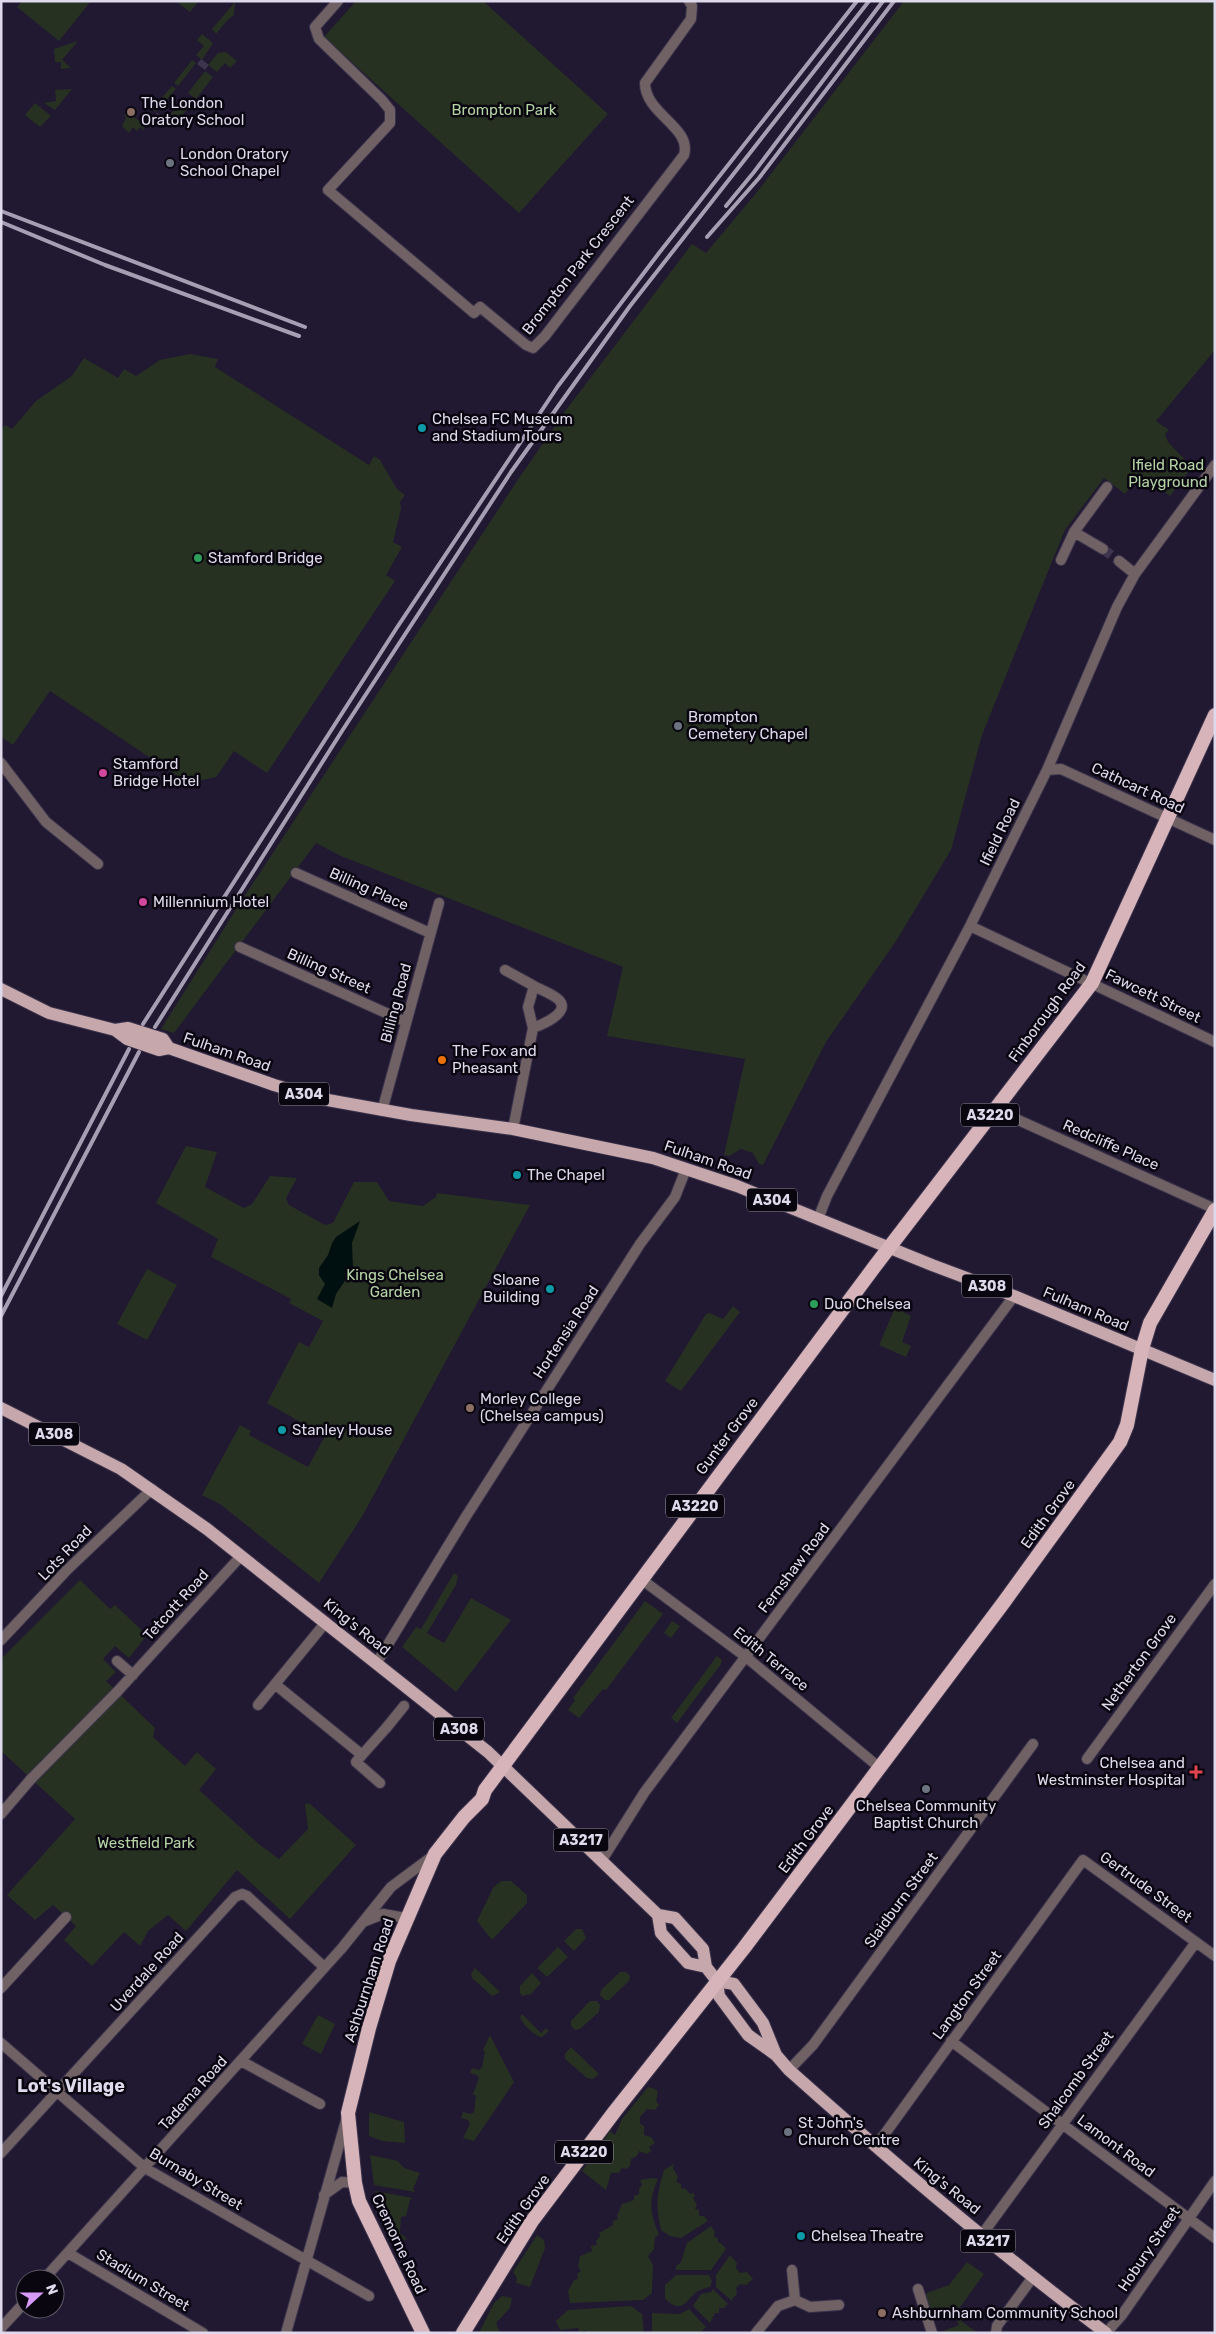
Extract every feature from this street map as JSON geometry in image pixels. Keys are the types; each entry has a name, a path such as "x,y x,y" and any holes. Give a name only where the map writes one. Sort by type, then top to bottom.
{"highway":[{"name":"Finborough Road","path":"889,1247 1092,983 1215,716"},
{"name":"A3220","path":"1142,1350 1150,1323 1215,1209"},
{"name":"Gunter Grove","path":"503,1766 889,1247"},
{"name":"Edith Grove","path":"463,2333 532,2220 880,1768 1120,1442 1127,1425 1142,1350"},
{"name":"Ashburnham Road","path":"349,2136 348,2113 369,2028 389,1962 406,1918 435,1854 464,1817 482,1799 485,1790 503,1766"},
{"name":"Cremorne Road","path":"349,2136 359,2201 424,2332"}],"main road":[{"name":"Fulham Road","path":"1,989 49,1012 115,1030 128,1028 163,1038 169,1048 274,1085 322,1099 382,1110 513,1129 621,1151 686,1169 737,1186 1014,1296 1215,1380"},
{"name":"King's Road","path":"1,1408 106,1461 152,1489 326,1622 503,1766 658,1915 675,1918 703,1949 706,1967 717,1981 719,1996 748,2035 776,2055 874,2146 981,2236 1106,2333"},
{"name":"King's Road","path":"658,1915 661,1933 688,1964 706,1967"},
{"name":"King's Road","path":"717,1981 734,1984 763,2023 776,2055"}],"street":[{"name":"Brompton Park Crescent","path":"338,1 315,27 319,39 355,71 390,110 390,122 328,190 474,313 480,307 526,345 533,348 545,336 684,155 686,148 680,133 647,98 645,83 692,19 692,6 688,1"},
{"name":"Ifield Road","path":"818,1219 826,1196 970,926 1047,770 1112,618 1135,574 1215,465"},
{"path":"1061,560 1074,532 1107,487"},
{"path":"1074,532 1103,549"},
{"path":"1119,561 1135,574"},
{"path":"1,763 46,822 98,864"},
{"name":"Cathcart Road","path":"1047,770 1061,769 1215,840"},
{"name":"Billing Place","path":"296,873 430,933"},
{"name":"Billing Road","path":"382,1110 438,903"},
{"name":"Fawcett Street","path":"970,926 1215,1042"},
{"name":"Billing Street","path":"240,947 406,1022"},
{"path":"505,970 558,999 561,1004 561,1008 553,1019 533,1028"},
{"path":"513,1129 533,1028 528,1007 534,986"},
{"name":"Redcliffe Place","path":"994,1110 1215,1209"},
{"name":"Hortensia Road","path":"376,1664 465,1518 640,1244 675,1197 686,1169"},
{"name":"Fernshaw Road","path":"602,1860 644,1793 1014,1296"},
{"name":"Lots Road","path":"1,1640 67,1570 152,1489"},
{"name":"Tetcott Road","path":"1,1814 31,1779 133,1675 241,1556"},
{"name":"Edith Terrace","path":"641,1579 746,1657 880,1768"},
{"name":"Netherton Grove","path":"1087,1759 1215,1584"},
{"path":"258,1705 326,1622"},
{"path":"117,1661 133,1675"},
{"path":"276,1685 362,1755"},
{"path":"380,1783 356,1762 404,1706"},
{"name":"Slaidburn Street","path":"790,2070 805,2056 1033,1744"},
{"name":"Tadema Road","path":"53,2269 342,1948 359,1924 391,1887 435,1854"},
{"name":"Gertrude Street","path":"1083,1860 1215,1956"},
{"name":"Langton Street","path":"874,2146 952,2042 1083,1860"},
{"name":"Uverdale Road","path":"1,2153 226,1907 242,1894 247,1896 324,1967"},
{"path":"359,1924 383,1914 406,1918"},
{"path":"1,1988 66,1916"},
{"name":"Shalcomb Street","path":"981,2236 1196,1942"},
{"name":"Lamont Road","path":"952,2042 1215,2238"},
{"name":"Burnaby Street","path":"1,2043 145,2168 369,2296"},
{"path":"241,2061 320,2104"},
{"name":"Ashburnham Road","path":"286,2333 348,2113"},
{"name":"Hobury Street","path":"1106,2333 1122,2315 1215,2181"},
{"path":"324,2196 342,2182 355,2182"},
{"name":"Stadium Street","path":"68,2253 203,2333"},
{"path":"792,2270 795,2300"},
{"path":"996,2333 997,2326 1033,2277"},
{"path":"918,2289 932,2333"},
{"path":"756,2333 778,2306 795,2300 810,2307 839,2305"},
{"path":"1,2328 15,2313"}],"green space":[{"path":"22,1 91,1 59,41 17,7"},
{"path":"176,1 199,1 190,12"},
{"name":"Brompton Park","path":"356,1 483,1 608,114 519,213 324,37"},
{"name":"Ifield Road Playground","path":"904,1 1215,1 1215,350 1156,421 1169,430 1165,434 1168,442 1192,467 1170,496 1140,474 1125,494 1104,478 1065,530 982,735 951,850 896,941 826,1042 763,1165 759,1164 753,1153 741,1149 729,1156 724,1155 745,1059 607,1036 623,967 341,856 316,843 174,1033 161,1029 240,903 517,481 566,410 692,244 706,253 757,192"},
{"path":"235,2 234,15 216,34 212,29"},
{"path":"202,34 213,43 202,60 196,55 204,46 197,40"},
{"path":"78,41 62,60 71,68 61,69 61,62 55,62 54,49"},
{"path":"226,52 237,61 230,68 225,63 217,72 208,65 218,53"},
{"path":"192,60 196,63 178,86 174,83"},
{"path":"205,71 213,77 196,99 188,93"},
{"path":"172,86 176,89 156,112 152,109"},
{"path":"72,89 55,110 44,103 56,101 55,90"},
{"path":"183,99 191,105 173,126 166,120"},
{"path":"35,103 51,116 40,127 25,115"},
{"path":"127,112 141,122 148,114 152,117 143,130 140,127 137,131 133,127 129,133 122,126 126,118 124,115"},
{"name":"Stamford Bridge","path":"190,354 218,359 215,367 369,465 374,456 380,460 397,489 405,495 400,502 401,509 393,542 402,547 386,575 395,581 267,773 234,751 216,777 188,783 50,691 13,745 1,737 1,430 5,425 12,429 36,401 72,376 84,358 118,378 124,369 136,376 160,360"},
{"name":"Kings Chelsea Garden","path":"186,1146 217,1152 205,1187 244,1208 252,1204 270,1176 297,1178 286,1198 289,1205 325,1225 333,1223 354,1182 377,1182 389,1201 423,1206 436,1197 437,1193 530,1205 363,1515 319,1583 220,1504 202,1495 240,1425 251,1431 249,1435 308,1467 325,1436 267,1403 299,1342 309,1347 323,1321 289,1303 291,1299 211,1257 218,1239 156,1203"},
{"path":"147,1269 177,1285 147,1340 117,1324"},
{"path":"733,1306 740,1312 681,1391 665,1381 706,1314 710,1313 723,1319"},
{"path":"895,1308 911,1316 902,1342 911,1346 906,1357 879,1345"},
{"path":"454,1573 458,1576 456,1585 427,1633 444,1643 471,1598 511,1620 456,1692 402,1647 416,1627 421,1629"},
{"name":"Westfield Park","path":"80,1580 110,1609 115,1605 147,1635 129,1658 115,1646 103,1659 116,1672 106,1681 155,1728 153,1737 185,1766 197,1752 216,1769 199,1790 260,1845 279,1859 308,1829 305,1804 309,1803 356,1845 290,1919 237,1870 186,1931 168,1915 148,1931 140,1946 124,1932 92,1966 64,1940 76,1926 53,1905 35,1920 7,1895 75,1819 1,1751 1,1659"},
{"path":"645,1601 663,1614 606,1690 603,1689 579,1718 568,1710 575,1700 573,1698"},
{"path":"672,1621 680,1626 671,1638 664,1633"},
{"path":"717,1656 722,1660 721,1664 677,1723 671,1718"},
{"path":"501,1881 511,1881 527,1895 527,1903 492,1940 477,1921 493,1888"},
{"path":"576,1929 582,1929 586,1938 574,1951 564,1941"},
{"path":"558,1947 568,1957 547,1977 537,1968"},
{"path":"475,1968 500,1992 492,1996 472,1978 471,1974"},
{"path":"620,1972 626,1972 630,1976 629,1981 609,2000 605,2000 600,1995 601,1990"},
{"path":"532,1973 541,1983 531,1994 522,1996 520,1986"},
{"path":"590,2001 597,2001 600,2005 599,2012 580,2029 575,2030 571,2026 571,2021"},
{"path":"522,2014 541,2033 546,2028 549,2031 542,2037 536,2035 529,2030 520,2017"},
{"path":"318,2015 335,2024 321,2054 302,2044"},
{"path":"490,2035 514,2082 474,2141 463,2138 470,2124 468,2120 461,2118 463,2112 471,2114 474,2112 476,2096 473,2094 479,2078 477,2075 470,2073 472,2068 479,2070 482,2067 485,2052 483,2050"},
{"path":"571,2047 599,2074 593,2079 587,2078 565,2059 565,2054"},
{"path":"648,2087 658,2092 656,2101 659,2105 655,2110 647,2109 640,2117 640,2124 644,2126 644,2135 651,2137 655,2143 649,2147 651,2151 647,2154 639,2151 637,2156 631,2159 630,2166 626,2169 622,2168 619,2173 611,2173 606,2190 582,2171 610,2131 615,2135 622,2119"},
{"path":"369,2112 404,2122 405,2143 382,2141 369,2136"},
{"path":"370,2155 398,2161 404,2168 420,2173 413,2189 415,2192 374,2185"},
{"path":"674,2164 673,2168 678,2177 676,2182 681,2184 681,2188 686,2189 690,2194 693,2193 695,2196 693,2198 697,2205 695,2209 699,2210 699,2216 704,2216 708,2221 681,2238 670,2236 661,2230 657,2206 664,2170"},
{"path":"658,2179 651,2207 659,2235 655,2237 654,2249 648,2256 653,2265 652,2293 643,2300 570,2303 568,2291 574,2280 578,2279 577,2274 581,2271 578,2267 580,2256 592,2251 591,2246 597,2245 596,2241 600,2236 599,2233 613,2225 613,2221 618,2219 617,2216 622,2204 634,2200 634,2196 639,2194 639,2189 642,2185 640,2180"},
{"path":"375,2191 413,2198 410,2200 406,2216 401,2217 400,2233 407,2239 397,2243"},
{"path":"711,2226 715,2232 714,2237 718,2238 718,2242 726,2249 711,2270 676,2270 676,2266 681,2262 687,2243"},
{"path":"537,2235 544,2240 545,2248 530,2287 516,2283 517,2278 513,2272"},
{"path":"730,2255 737,2263 736,2268 740,2273 747,2272 753,2279 746,2285 740,2284 736,2288 737,2294 732,2299 733,2302 716,2287 716,2275"},
{"path":"967,2262 984,2274 958,2310 965,2315 961,2321 978,2333 938,2333 959,2325 953,2309 932,2316 924,2294 949,2285"},
{"path":"676,2275 709,2275 712,2281 710,2287 699,2290 684,2304 677,2306 665,2299 665,2285"},
{"path":"713,2289 728,2304 724,2308 719,2308 719,2313 715,2313 710,2323 693,2306 701,2294 711,2292"},
{"path":"502,2296 512,2298 510,2308 496,2323 500,2333 479,2333 494,2303"},
{"path":"631,2306 642,2314 644,2333 586,2333 585,2330 580,2333 578,2328 560,2330 556,2321 568,2310"},
{"path":"689,2309 706,2327 701,2332 652,2333 652,2313 680,2314"}],"shaded area":[{"path":"360,1221 352,1243 353,1269 336,1294 332,1308 317,1299 325,1284 319,1275 319,1268 328,1255 336,1237"}],"tunnel":[{"path":"201,67 205,62"},
{"path":"157,121 161,116"},
{"path":"1103,549 1119,561"}],"railway":[{"path":"143,1024 396,629 558,386 659,253 857,1"},
{"path":"155,1027 342,731 511,472 630,306 869,1"},
{"path":"726,206 754,172 883,1"},
{"path":"707,237 759,178 894,1"},
{"path":"1,211 305,327"},
{"path":"1,222 105,265 299,336"},
{"path":"1,1296 129,1049"},
{"path":"1,1316 139,1052"}],"place":[{"name":"The London Oratory School","path":"131,112"},
{"name":"London Oratory School Chapel","path":"170,163"},
{"name":"Chelsea FC Museum and Stadium Tours","path":"422,428"},
{"name":"Stamford Bridge","path":"198,558"},
{"name":"Brompton Cemetery Chapel","path":"678,726"},
{"name":"Stamford Bridge Hotel","path":"103,773"},
{"name":"Millennium Hotel","path":"143,902"},
{"name":"The Fox and Pheasant","path":"442,1060"},
{"name":"The Chapel","path":"517,1175"},
{"name":"Sloane Building","path":"550,1289"},
{"name":"Duo Chelsea","path":"814,1304"},
{"name":"Morley College (Chelsea campus)","path":"470,1408"},
{"name":"Stanley House","path":"282,1430"},
{"name":"Chelsea and Westminster Hospital","path":"1196,1772"},
{"name":"Chelsea Community Baptist Church","path":"926,1789"},
{"name":"St John's Church Centre","path":"788,2132"},
{"name":"Chelsea Theatre","path":"801,2236"},
{"name":"Ashburnham Community School","path":"882,2313"}],"district":[{"name":"Lot's Village","path":"71,2086"}]}
